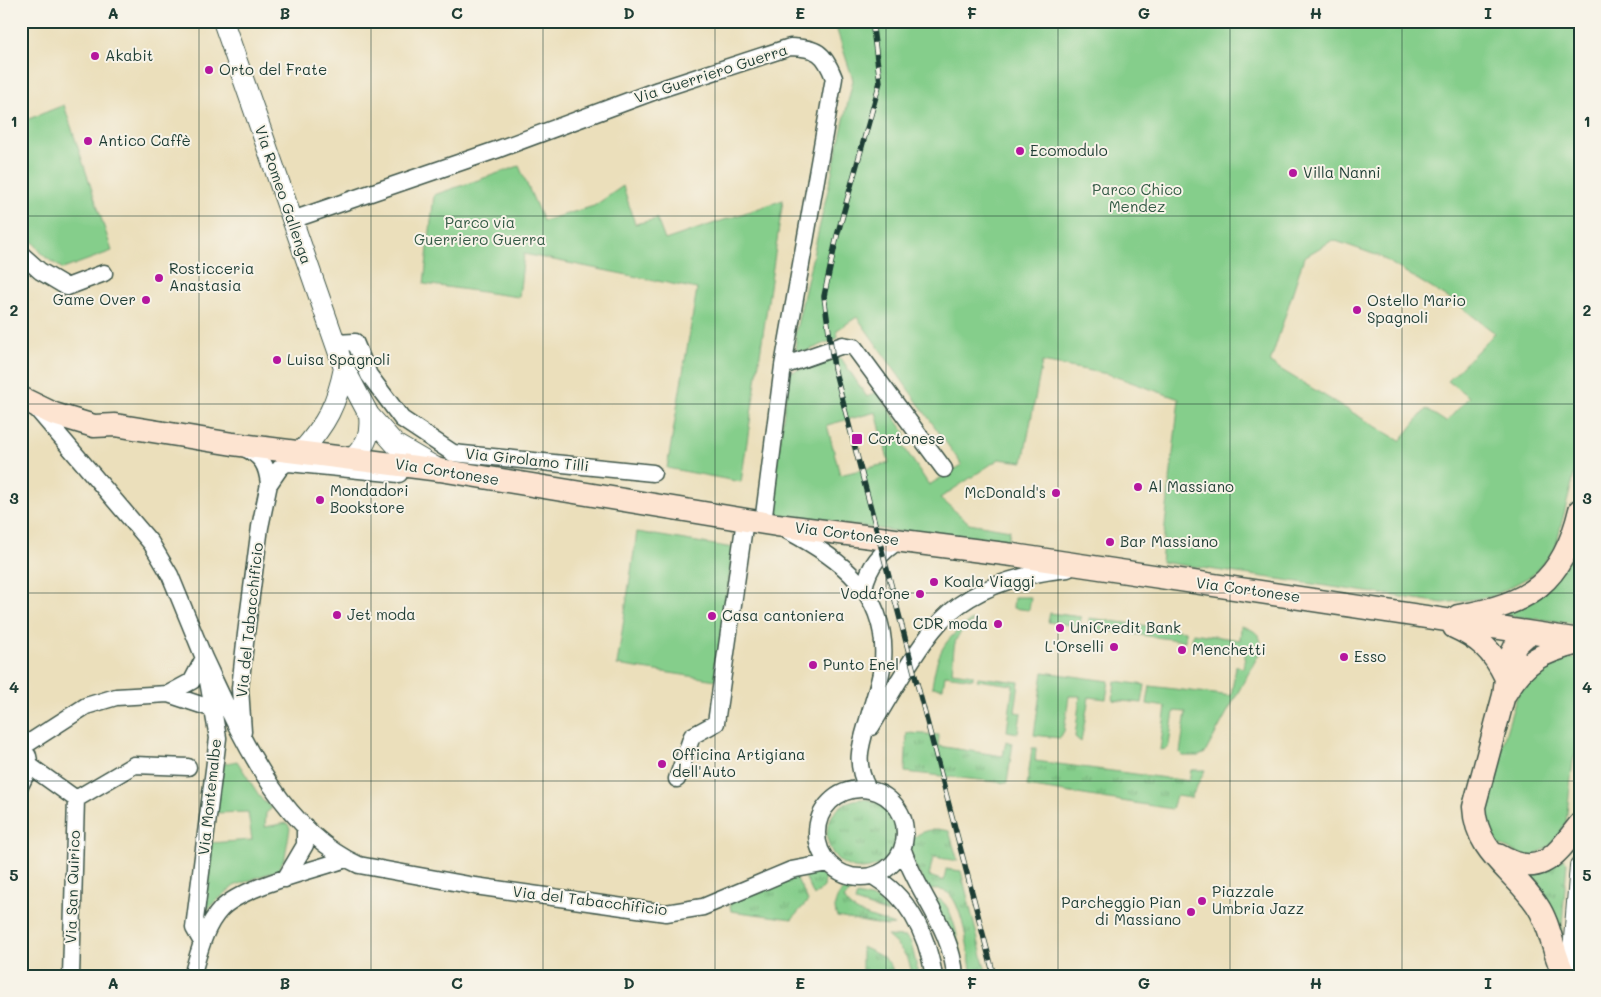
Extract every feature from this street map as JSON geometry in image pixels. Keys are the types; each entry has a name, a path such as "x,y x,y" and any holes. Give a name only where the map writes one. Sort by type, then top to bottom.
{"main road":[{"name":"Via Cortonese","path":"21,387 115,425"},
{"name":"Via Cortonese","path":"27,402 94,426 115,425 289,455 353,458 440,470 762,523 1093,566 1580,641"},
{"path":"1437,619 1492,611 1526,595 1550,577 1564,557 1574,534 1580,510"},
{"path":"1437,619 1469,634 1483,643 1496,658 1504,686"},
{"path":"1529,633 1511,653 1474,808 1475,824 1488,850 1537,904 1545,919 1560,968 1565,976"},
{"path":"1504,686 1540,656 1580,641"},
{"path":"1488,850 1512,864 1526,866 1540,864 1550,860 1561,850 1580,824"}],"street":[{"name":"Via Romeo Gallenga","path":"223,21 344,368 369,415 395,444 440,470"},
{"name":"Via Guerriero Guerra","path":"292,220 496,150 658,90 790,48 810,48 828,61 834,78 784,366 762,523 716,723 692,736 678,779"},
{"path":"21,254 40,270 67,288 104,273"},
{"name":"Via Girolamo Tilli","path":"335,343 355,342 369,375 402,419 453,453 653,473"},
{"path":"784,366 843,345 854,347 944,469"},
{"path":"269,484 273,475 289,455 331,412 337,398 344,368"},
{"name":"Via Montemalbe","path":"27,402 151,543 170,575 204,658 218,738 194,928 202,942"},
{"path":"353,458 368,440 371,428 369,415"},
{"name":"Via del Tabacchificio","path":"233,444 256,454 264,461 269,484 260,528 240,688 243,739 268,783 305,826 323,843 346,859 359,865 444,881 666,913 703,907 791,870 828,863"},
{"path":"289,455 374,474 417,475 440,470"},
{"path":"762,523 836,560 864,588 877,616 882,636 883,660 880,679 861,743 858,760 860,774 868,789"},
{"path":"864,588 872,564 900,540"},
{"path":"861,743 933,630 951,612 994,584 1036,572 1093,566"},
{"path":"168,694 192,681 204,658"},
{"path":"204,658 243,739"},
{"path":"188,767 134,765 76,799 30,766 24,745 86,706 116,697 168,694 213,709"},
{"path":"21,784 30,766"},
{"path":"868,789 885,795 898,807 904,819 906,832 903,850 891,866 873,876 850,876 838,871 828,863 819,848 816,829 822,812 834,798 850,790 868,789"},
{"name":"Via San Quirico","path":"70,976 76,799"},
{"path":"286,879 305,845 305,826"},
{"path":"903,850 908,864 946,936 956,976"},
{"path":"192,976 202,942 221,909 242,896 346,859"},
{"path":"1571,976 1580,866"},
{"path":"873,876 892,887 915,919 934,976"}],"green space":[{"name":"Parco Chico Mendez","path":"834,21 1580,21 1580,452 1555,549 1533,575 1491,597 1443,603 1161,562 1179,399 1108,374 1042,362 1023,462 999,459 940,498 969,523 1010,530 1008,541 989,543 770,515 789,373 824,360 841,358 867,397 877,392 906,434 900,441 929,485 962,465 857,317 837,330 838,338 797,355 795,334 853,80","holes":["1333,240 1379,256 1456,303 1495,333 1448,381 1469,397 1446,422 1426,409 1400,441 1270,363 1304,257","876,412 889,463 840,475 827,425"]},
{"path":"64,105 112,251 63,269 44,256 21,227 21,122"},
{"name":"Parco via Guerriero Guerra","path":"519,166 543,221 594,206 623,186 635,224 657,219 665,240 783,200 741,482 667,468 697,289 524,254 519,297 424,284 434,195"},
{"path":"637,532 733,548 716,680 617,665"},
{"path":"1580,538 1580,624 1503,615"},
{"path":"1014,597 1031,597 1029,610 1013,608"},
{"path":"1050,613 1081,617 1080,626 1048,622"},
{"path":"1089,618 1185,631 1185,641 1089,628"},
{"path":"972,620 973,622 960,633 955,643 952,672 973,675 973,679 945,675 943,688 932,687 936,665 943,648 954,634"},
{"path":"1241,626 1258,634 1261,642 1260,652 1205,753 1199,756 1183,756 1180,753 1186,712 1174,711 1169,745 1167,749 1160,750 1166,707 1147,704 1150,686 1231,696 1236,666 1243,668 1246,650 1192,642 1193,633 1240,640"},
{"path":"1564,658 1580,659 1580,741 1573,761 1566,822 1555,842 1530,859 1491,841 1484,807 1523,681 1531,671"},
{"path":"1043,672 1109,681 1106,699 1089,697 1081,742 1075,737 1080,696 1069,696 1064,731 1060,738 1034,735"},
{"path":"978,677 1019,682 1015,712 1021,713 1018,733 1007,731 1013,685 977,680"},
{"path":"1115,681 1145,685 1142,703 1113,700"},
{"path":"907,733 939,735 938,746 1003,756 1006,741 1013,743 1007,783 905,772"},
{"path":"1032,748 1036,748 1035,761 1189,781 1191,770 1205,770 1191,798 1176,796 1172,809 1027,786"},
{"path":"237,761 262,800 272,808 266,813 265,827 287,823 290,828 285,857 278,870 234,886 204,912 210,843 252,840 248,812 213,813 223,764"},
{"path":"869,799 882,805 891,814 895,820 897,834 895,848 887,859 876,867 855,869 848,867 837,859 829,848 827,827 829,820 837,809 848,801"},
{"path":"937,829 949,831 958,861 933,857 929,876 944,881 946,869 961,871 987,976 972,976 964,929 951,895 942,890 928,890 913,861 910,852 914,837 923,832"},
{"path":"1564,859 1567,862 1561,938 1524,876"},
{"path":"803,872 817,872 825,877 824,887 814,896"},
{"path":"795,875 808,901 792,919 731,911 732,899"},
{"path":"849,886 856,887 844,898 847,904 859,912 894,925 887,926 837,917 835,903 841,892"},
{"path":"857,895 878,900 888,913 855,902"},
{"path":"939,899 945,904 954,922 963,976 959,976 934,902"},
{"path":"887,936 906,937 911,943 919,976 912,976 910,964 904,953"},
{"path":"862,947 883,957 890,965 893,976 862,976"}],"railway":[{"path":"872,21 880,82 837,236 824,296 834,368 994,976"}],"place":[{"name":"Akabit","path":"95,56"},
{"name":"Orto del Frate","path":"209,70"},
{"name":"Antico Caffè","path":"88,141"},
{"name":"Ecomodulo","path":"1020,151"},
{"name":"Villa Nanni","path":"1293,173"},
{"name":"Rosticceria Anastasia","path":"159,278"},
{"name":"Game Over","path":"146,300"},
{"name":"Ostello Mario Spagnoli","path":"1357,310"},
{"name":"Luisa Spagnoli","path":"277,360"},
{"name":"Cortonese","path":"857,439"},
{"name":"Al Massiano","path":"1138,487"},
{"name":"McDonald's","path":"1056,493"},
{"name":"Mondadori Bookstore","path":"320,500"},
{"name":"Bar Massiano","path":"1110,542"},
{"name":"Koala Viaggi","path":"934,582"},
{"name":"Vodafone","path":"920,594"},
{"name":"Jet moda","path":"337,615"},
{"name":"Casa cantoniera","path":"712,616"},
{"name":"CDR moda","path":"998,624"},
{"name":"UniCredit Bank","path":"1060,628"},
{"name":"L'Orselli","path":"1114,647"},
{"name":"Menchetti","path":"1182,650"},
{"name":"Esso","path":"1344,657"},
{"name":"Punto Enel","path":"813,665"},
{"name":"Officina Artigiana dell'Auto","path":"662,764"},
{"name":"Piazzale Umbria Jazz","path":"1202,901"},
{"name":"Parcheggio Pian di Massiano","path":"1191,912"}]}
